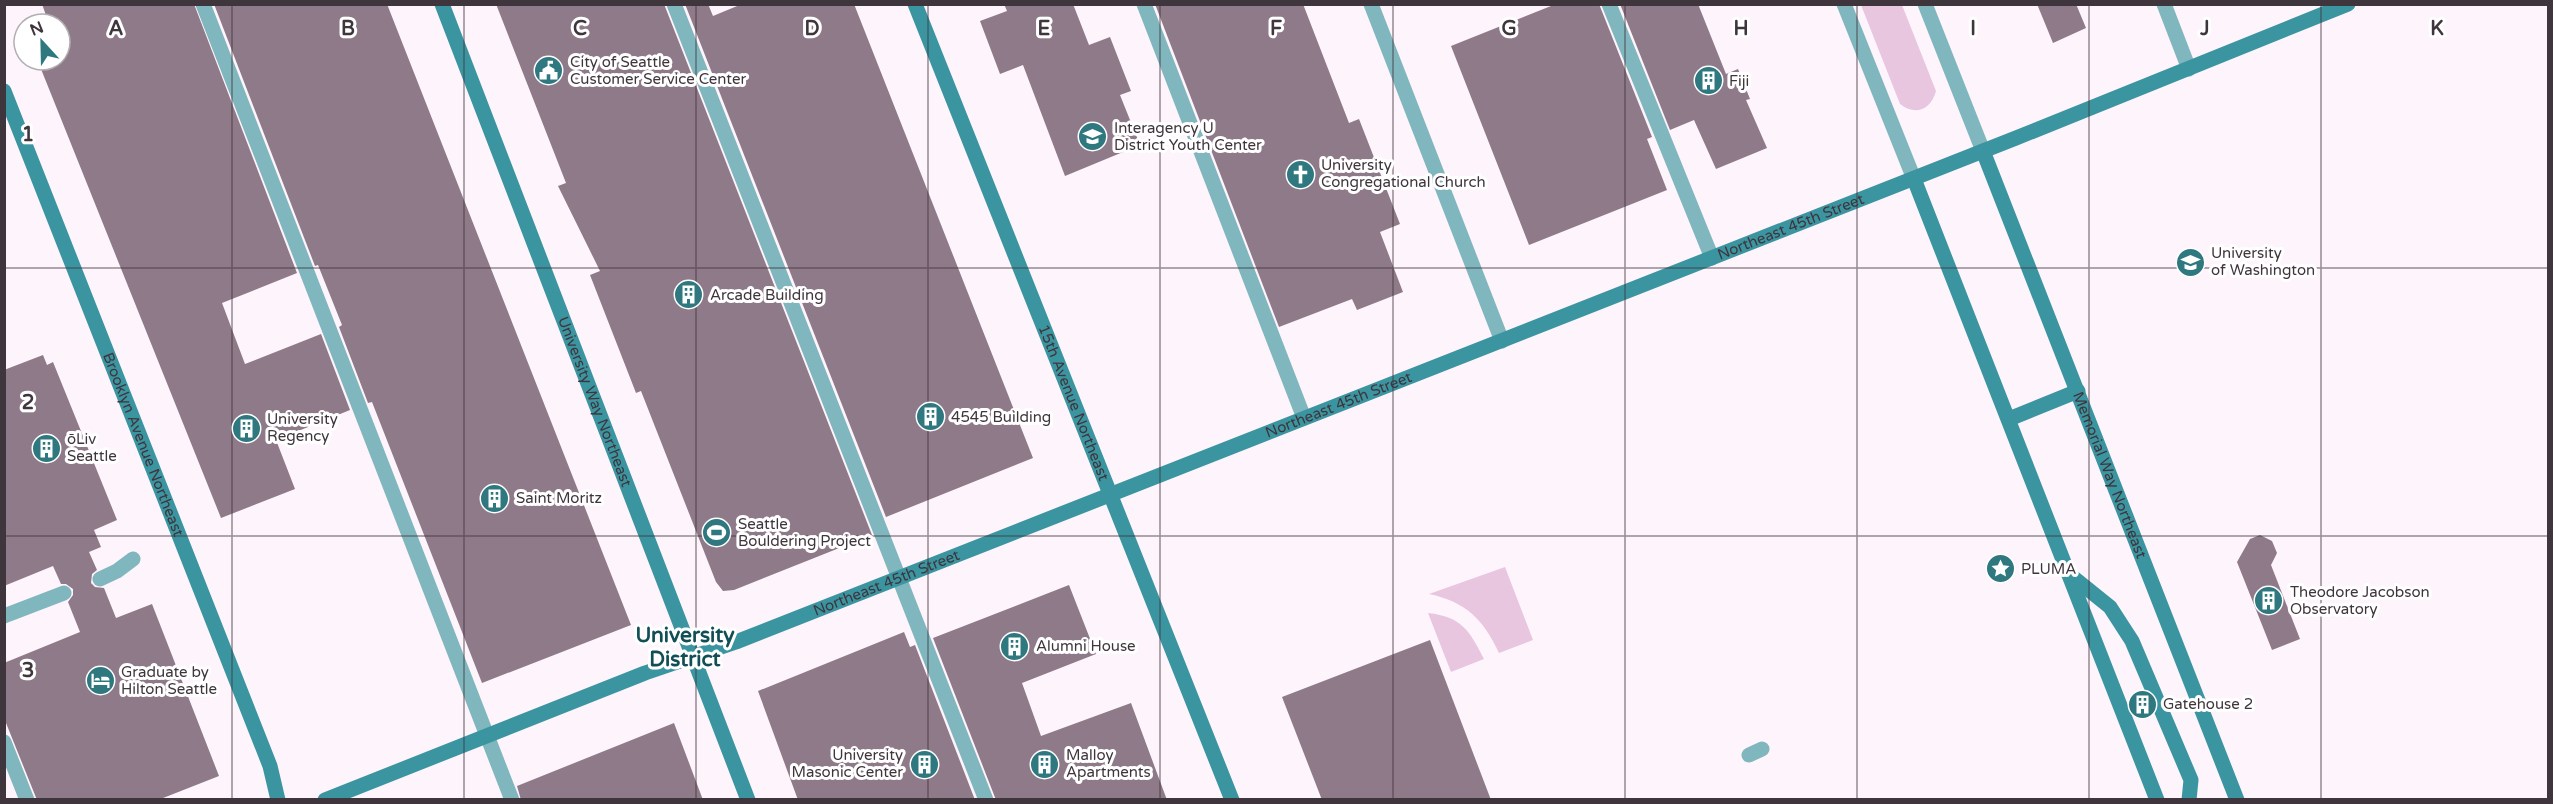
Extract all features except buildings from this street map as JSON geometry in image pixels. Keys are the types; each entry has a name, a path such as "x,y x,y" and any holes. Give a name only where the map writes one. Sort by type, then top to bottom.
{"street":[{"path":"203,4 512,800"},
{"name":"University Way Northeast","path":"442,4 748,800"},
{"path":"674,4 986,800"},
{"name":"15th Avenue Northeast","path":"915,4 1112,493 1232,800"},
{"path":"1144,4 1304,418"},
{"path":"1371,4 1502,341"},
{"path":"1609,4 1712,258"},
{"path":"1844,4 2157,800"},
{"path":"1925,4 1983,151"},
{"path":"2163,4 2189,69"},
{"name":"Northeast 45th Street","path":"325,800 645,673 736,642 1502,341 2348,4"},
{"name":"Brooklyn Avenue Northeast","path":"4,91 270,766 278,800"},
{"name":"Memorial Way Northeast","path":"1983,151 2237,800"},
{"path":"2009,419 2078,391"},
{"path":"100,579 117,571 133,559"},
{"path":"2069,574 2110,607 2132,641 2191,780 2189,800"},
{"path":"4,616 64,593"},
{"path":"4,742 27,800"}],"shaded area":[{"path":"1861,5 1902,5 1936,91 1934,98 1926,107 1911,110 1900,104"},
{"path":"1505,567 1533,640 1499,653 1487,631 1472,614 1453,602 1429,594"},
{"path":"1428,613 1457,622 1469,633 1484,659 1451,672"}],"place":[{"name":"City of Seattle Customer Service Center","path":"549,71"},
{"name":"Fiji","path":"1708,81"},
{"name":"Interagency U District Youth Center","path":"1093,137"},
{"name":"University Congregational Church","path":"1300,174"},
{"name":"University of Washington","path":"2190,262"},
{"name":"Arcade Building","path":"689,295"},
{"name":"4545 Building","path":"930,417"},
{"name":"University Regency","path":"246,428"},
{"name":"ōLiv Seattle","path":"46,448"},
{"name":"Saint Moritz","path":"495,498"},
{"name":"Seattle Bouldering Project","path":"717,533"},
{"name":"PLUMA","path":"2000,569"},
{"name":"Theodore Jacobson Observatory","path":"2269,601"},
{"name":"Alumni House","path":"1015,646"},
{"name":"Graduate by Hilton Seattle","path":"100,681"},
{"name":"Gatehouse 2","path":"2142,704"},
{"name":"University Masonic Center","path":"924,764"},
{"name":"Malloy Apartments","path":"1045,764"}],"district":[{"name":"University District","path":"685,647"}]}
